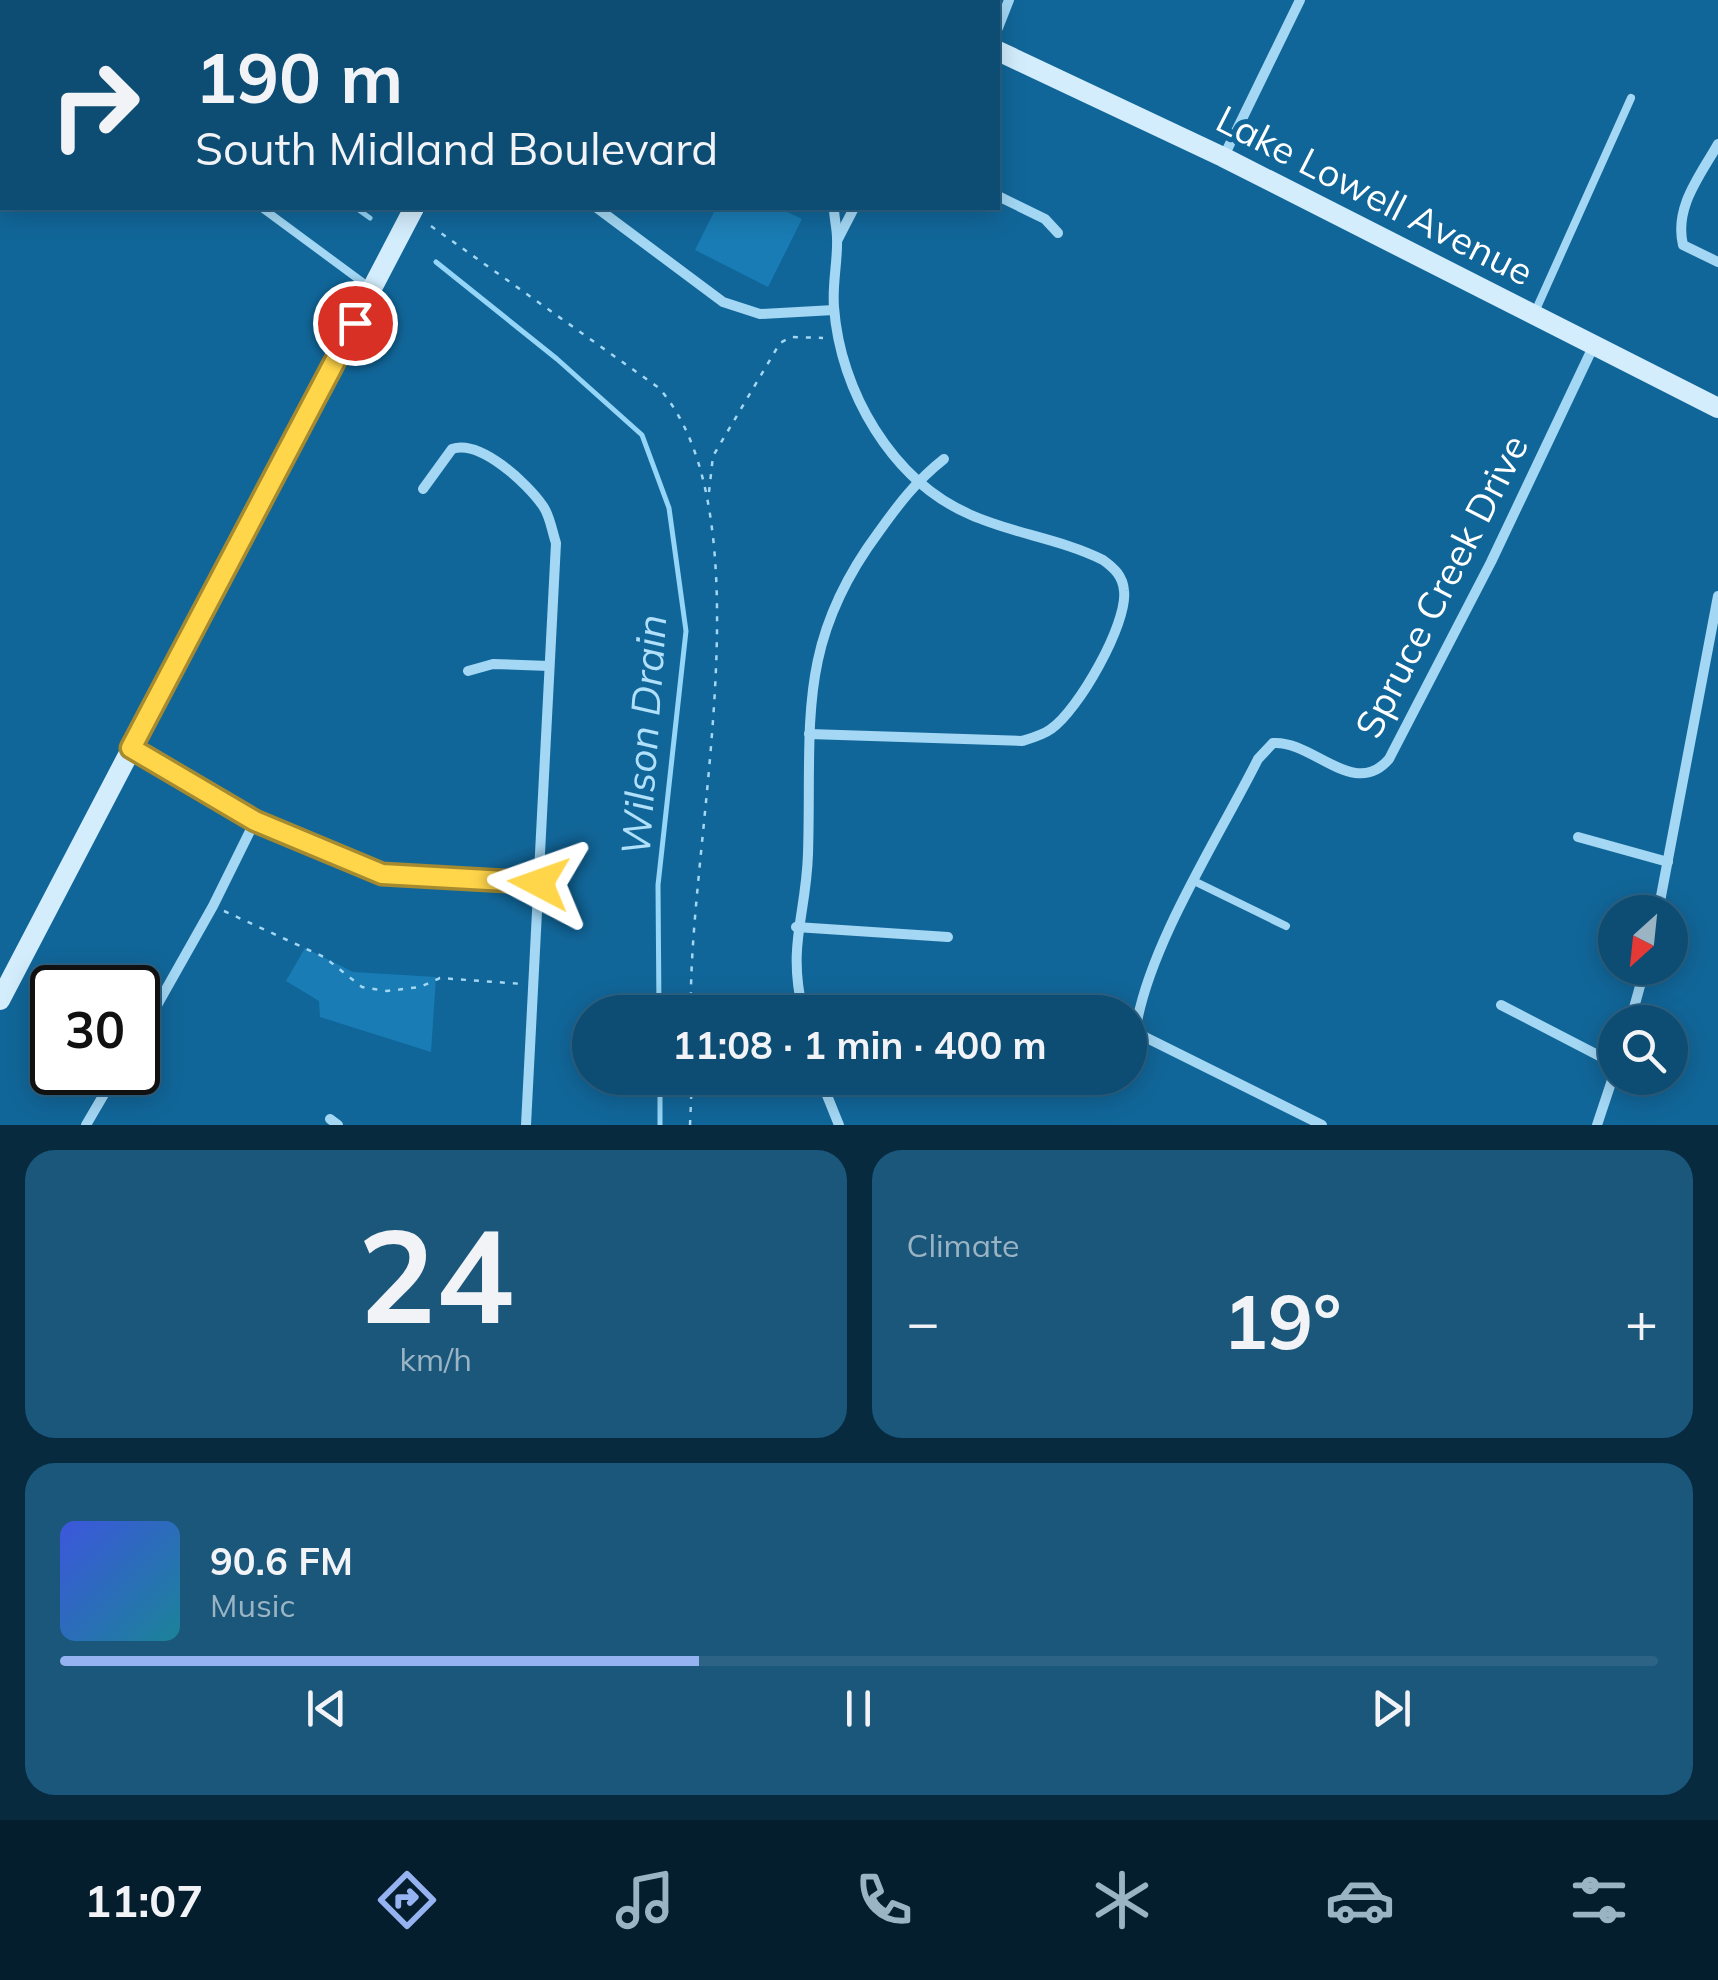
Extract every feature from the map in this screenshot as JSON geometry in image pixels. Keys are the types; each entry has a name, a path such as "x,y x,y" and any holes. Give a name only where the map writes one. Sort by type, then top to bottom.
{"main road":[{"name":"Lake Lowell Avenue","path":"1000,52 1223,157 1718,408"},
{"path":"0,1000 413,210"}],"street":[{"path":"1223,157 1300,0"},
{"path":"1718,144 1686,201 1679,228 1682,245 1718,262"},
{"path":"1000,197 1045,219 1058,233"},
{"path":"600,210 723,302 742,311 760,314 834,310"},
{"path":"808,734 1022,742 1050,731 1082,692 1117,629 1125,594 1115,569 1086,551 973,516 916,480 864,412 838,338 834,310 834,210"},
{"path":"837,240 853,210"},
{"name":"Spruce Creek Drive","path":"1196,882 1258,759 1274,743 1288,742 1359,775 1380,770 1389,758 1491,562 1594,344"},
{"path":"423,489 445,456 466,446 526,486 546,508 556,543 526,1125"},
{"path":"799,995 796,927 808,859 808,734 813,669 829,613 852,567 916,480 944,459"},
{"path":"1661,895 1718,596"},
{"path":"468,671 493,664 549,666"},
{"path":"131,748 255,821 382,874 539,883"},
{"path":"160,1000 214,906 255,821"},
{"path":"1578,837 1668,862"},
{"path":"1196,882 1159,953 1136,1026 1144,1036 1322,1125"},
{"path":"796,927 948,937"},
{"path":"1501,1005 1598,1059"},
{"path":"86,1125 104,1095"},
{"path":"827,1095 839,1125"},
{"path":"1597,1125 1606,1095"}],"lane":[{"path":"1534,314 1631,98"},
{"path":"265,210 372,290"},
{"path":"1196,882 1286,926"}],"path":[{"path":"431,226 659,388 676,407 708,493"},
{"path":"692,995 717,605 708,493 712,456 780,343 791,338 838,338"},
{"path":"214,906 324,957 362,987 387,991 420,987 440,978 534,986"},
{"path":"690,1125 691,1095"}],"shaded area":[{"path":"715,210 783,210 802,219 768,287 695,250"},
{"path":"305,948 353,972 436,977 431,1052 320,1017 319,1001 286,981"}],"waterway":[{"name":"Wilson Drain","path":"359,210 370,218"},
{"name":"Wilson Drain","path":"436,262 557,359 642,435 669,508 686,631 658,885 659,995"},
{"name":"Wilson Drain","path":"660,1095 660,1125"}],"route":[{"path":"355,323 131,748 255,821 382,874 539,883"}]}
